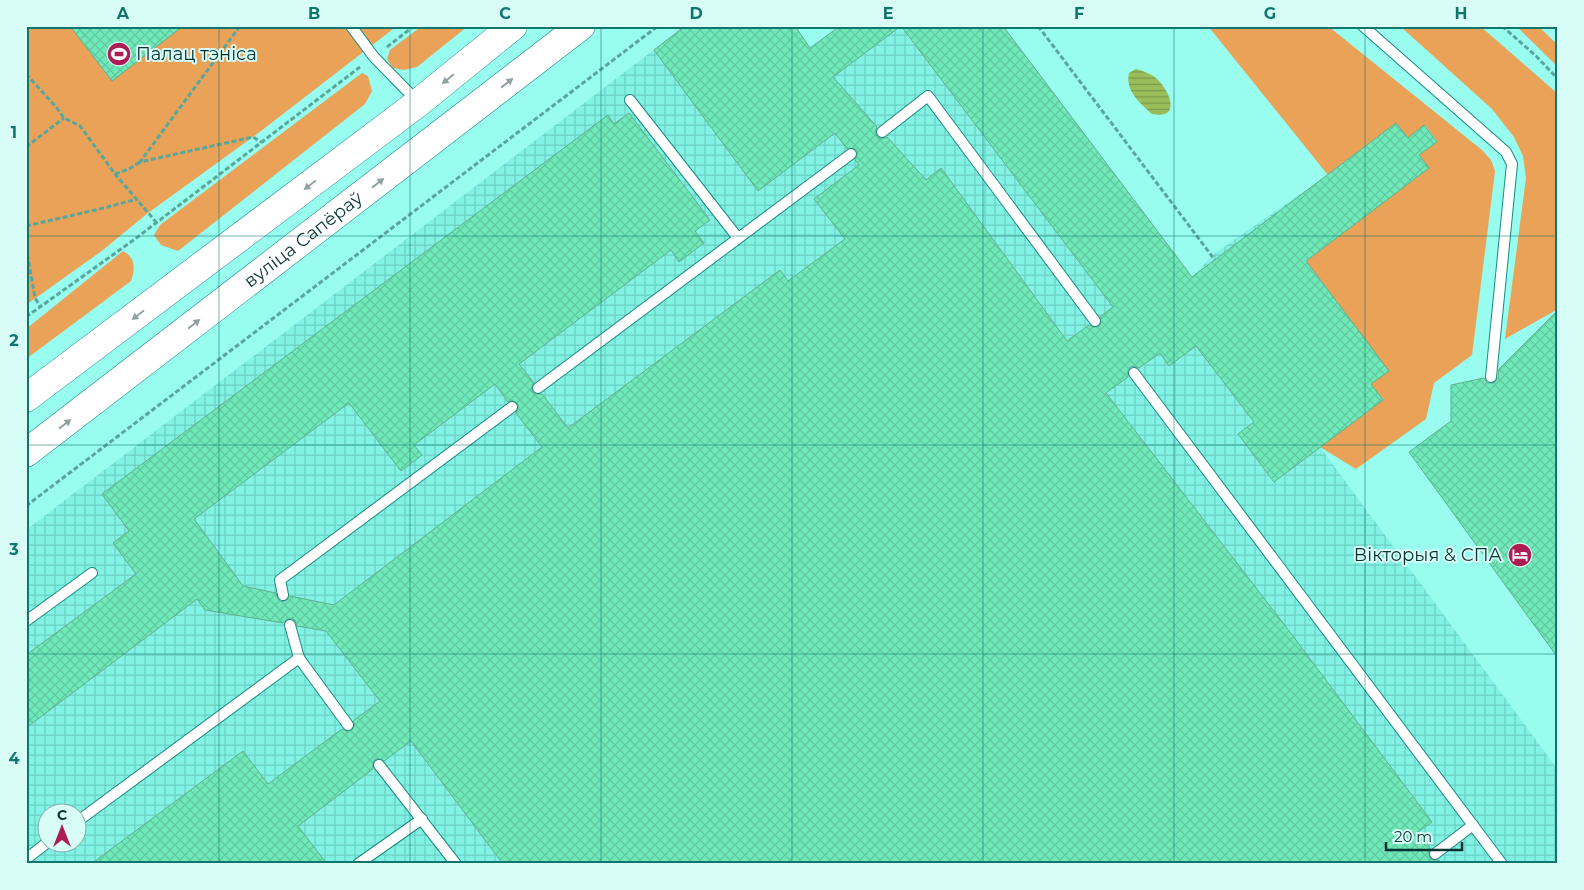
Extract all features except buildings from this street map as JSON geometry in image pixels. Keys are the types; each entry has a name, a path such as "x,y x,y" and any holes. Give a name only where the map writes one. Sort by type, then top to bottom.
{"main road":[{"path":"26,398 418,103 513,26"},
{"name":"вуліца Сапёраў","path":"26,453 581,26"}],"lane":[{"path":"351,26 374,57 418,103"},
{"path":"1363,26 1506,152 1512,164 1491,377"},
{"path":"882,132 928,96 1095,321"},
{"path":"630,100 738,238"},
{"path":"538,388 850,154"},
{"path":"1134,373 1502,864"},
{"path":"283,595 280,580 512,407"},
{"path":"26,621 92,573"},
{"path":"290,625 299,658 348,725"},
{"path":"88,814 299,658"},
{"path":"379,765 456,864"},
{"path":"358,864 422,819"},
{"path":"1435,854 1473,825"},
{"path":"26,859 38,850"}],"path":[{"path":"140,162 240,26"},
{"path":"26,317 135,239 414,26"},
{"path":"26,506 658,26"},
{"path":"1038,26 1215,260"},
{"path":"1502,26 1536,56 1558,79"},
{"path":"26,74 64,118 80,126 115,174 156,222"},
{"path":"26,147 64,118"},
{"path":"115,174 129,169 140,162 253,137 261,142"},
{"path":"26,226 137,199"},
{"path":"26,248 35,298 40,306"}],"shaded area":[{"path":"26,26 397,26 261,131 148,213 103,250 26,305"},
{"path":"422,26 468,26 417,67 404,70 393,68 387,59 390,50"},
{"path":"685,26 795,26 810,48 840,26 1003,26 1192,277 1215,253 1328,175 1396,123 1424,125 1437,142 1429,168 1383,400 1320,447 1558,770 1558,864 26,864 26,530"},
{"path":"1208,26 1328,26 1482,150 1491,160 1495,171 1472,355 1434,383 1426,419 1356,469 1320,447 1383,399 1371,384 1306,261 1429,168 1419,155 1437,141 1425,125 1408,138 1328,175"},
{"path":"1400,26 1480,26 1558,94 1558,309 1505,339 1526,178 1523,156 1514,137 1492,109"},
{"path":"1516,26 1538,26 1558,45 1558,67"},
{"path":"1136,69 1153,76 1162,84 1171,103 1167,113 1161,115 1152,114 1134,96 1128,79 1129,73"},
{"path":"362,73 368,76 372,91 365,104 178,251 161,245 154,235 160,225"},
{"path":"123,251 132,260 133,272 131,281 26,359 26,329"}],"place":[{"name":"Палац тэніса","path":"119,54"},
{"name":"Вікторыя & СПА","path":"1520,555"}]}
